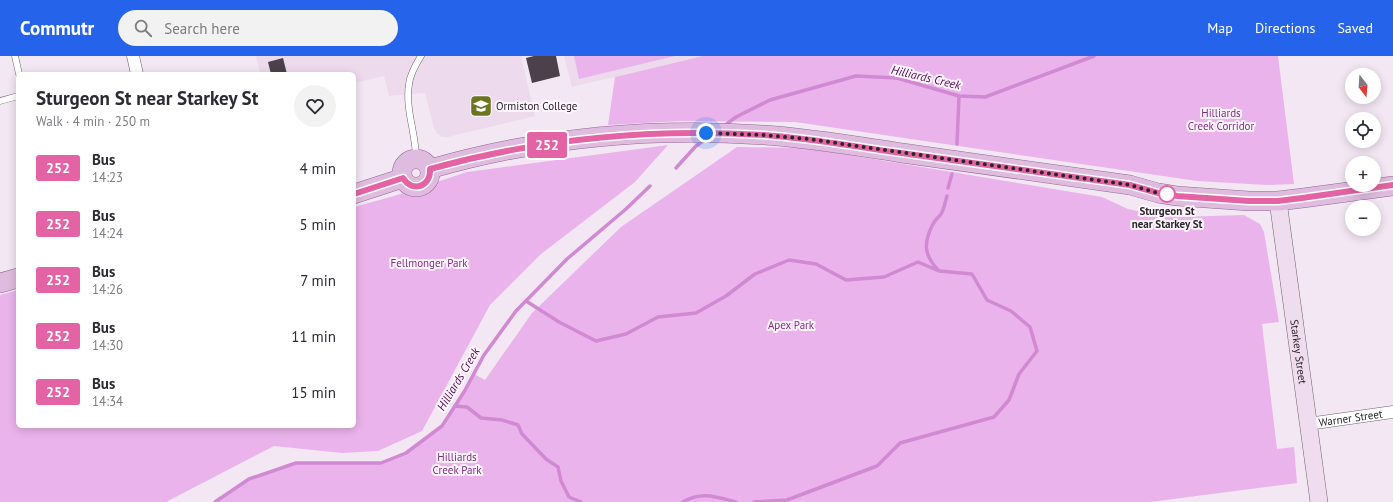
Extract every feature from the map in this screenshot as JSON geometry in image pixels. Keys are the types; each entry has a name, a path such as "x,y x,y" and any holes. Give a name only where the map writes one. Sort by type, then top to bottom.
{"main road":[{"path":"356,193 403,178 402,173 404,165 408,161 423,164 533,146 628,135 676,133 763,135 808,139 1130,185 1158,193 1177,196 1249,201 1278,201 1393,186"},
{"path":"0,283 16,279"}],"street":[{"path":"133,56 137,72"},
{"name":"Starkey Street","path":"1278,201 1319,502"},
{"name":"Warner Street","path":"1308,424 1393,412"}],"lane":[{"path":"15,56 19,72"},
{"path":"421,56 409,84 409,104 416,146 423,164"},
{"path":"0,101 16,97"}],"shaded area":[{"name":"Ormiston College","path":"256,56 521,56 535,116 448,137 442,137 434,128 425,93 389,96 384,76 356,83 356,72 260,72"},
{"name":"Ormiston College","path":"564,56 703,56 572,87"}],"green space":[{"path":"574,56 675,56 579,79"},
{"name":"Hilliards Creek Corridor","path":"703,56 1278,56 1294,184 1267,185 1197,181 795,122 682,121 608,125 615,77"},
{"name":"Fellmonger Park","path":"668,145 635,182 541,254 490,305 422,431 378,451 342,453 274,446 166,502 0,502 0,295 16,291 16,428 356,428 356,206 394,196 467,172"},
{"name":"Apex Park","path":"737,147 807,148 1102,197 1128,209 1152,214 1185,217 1244,215 1260,224 1264,232 1279,322 1262,324 1277,449 1294,447 1297,483 1150,502 215,502 249,479 296,463 381,463 406,453 442,426 474,374 485,380 532,313 621,227"}],"building":[{"path":"534,56 556,56 560,76 532,83 526,58"},
{"path":"283,58 286,72 270,72 268,62"}],"waterway":[{"name":"Hilliards Creek","path":"724,126 736,117 770,100 856,76 897,78 959,96 985,97 1094,56"},
{"path":"957,144 959,96"},
{"name":"Hilliards Creek","path":"676,168 695,147 704,140"},
{"path":"948,188 952,174"},
{"name":"Hilliards Creek","path":"215,502 249,479 296,463 381,463 406,453 442,426 464,392 484,355 516,311 567,259 626,209 650,186"},
{"path":"938,270 930,259 926,248 926,243 933,224 943,210 947,196"},
{"path":"526,301 559,322 596,341 626,334 658,317 696,313 726,296 755,274 789,260 816,264 846,280 884,277 918,262 939,271 972,274 987,300 1011,311 1030,327 1037,351 1019,374 1009,400 994,417 900,443 877,466 787,500 754,502"},
{"path":"455,406 467,407 481,418 502,420 518,425 522,434 546,459 558,467 561,481 569,497 581,502"},
{"path":"683,502 703,496 736,502"}],"bus line":[{"name":"252","path":"356,194 403,178 409,185 422,185 429,178 430,169 489,154 583,139 676,133 721,133 808,139 1130,185 1158,193 1177,196 1249,201 1278,201 1393,185"}],"place":[{"name":"Ormiston College","path":"481,106"},
{"name":"Sturgeon St near Starkey St","path":"1167,194"}],"route":[{"path":"706,133 763,135 808,139 1130,185 1167,194"}],"park label":[{"name":"Hilliards Creek Park","path":"457,463"}]}
